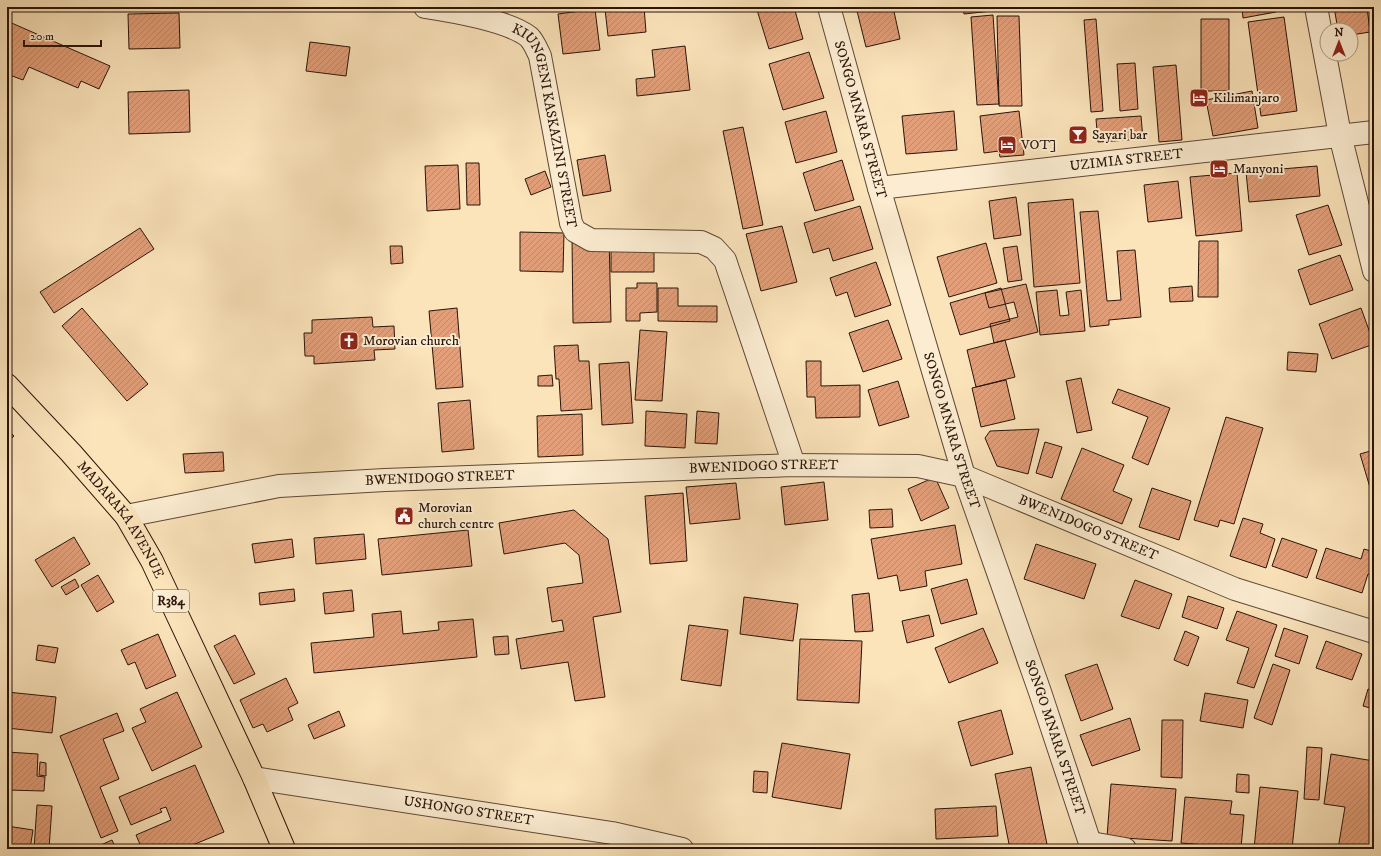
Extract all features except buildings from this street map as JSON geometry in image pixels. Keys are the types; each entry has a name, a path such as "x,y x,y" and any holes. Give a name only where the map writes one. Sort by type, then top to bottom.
{"main road":[{"name":"MADARAKA AVENUE","path":"7,385 71,453 126,516 152,561 254,778 284,849"}],"street":[{"name":"KIUNGENI KASKAZINI STREET","path":"425,7 493,21 529,37 540,56 571,222 575,231 591,240 701,242 714,248 724,260 794,465"},
{"name":"SONGO MNARA STREET","path":"829,7 879,188 964,476 1040,692 1091,846"},
{"path":"1316,7 1340,135 1374,271"},
{"name":"UZIMIA STREET","path":"879,188 1374,132"},
{"name":"BWENIDOGO STREET","path":"126,516 279,486 794,465 918,466 964,476 1235,589 1374,632"},
{"name":"USHONGO STREET","path":"254,778 612,833 682,849"},
{"path":"1091,846 1125,849"}],"place":[{"name":"Kilimanjaro","path":"1199,98"},
{"name":"Sayari bar","path":"1078,135"},
{"name":"VOT]","path":"1007,145"},
{"name":"Manyoni","path":"1219,169"},
{"name":"Morovian church","path":"349,341"},
{"name":"Morovian church centre","path":"404,516"}]}
